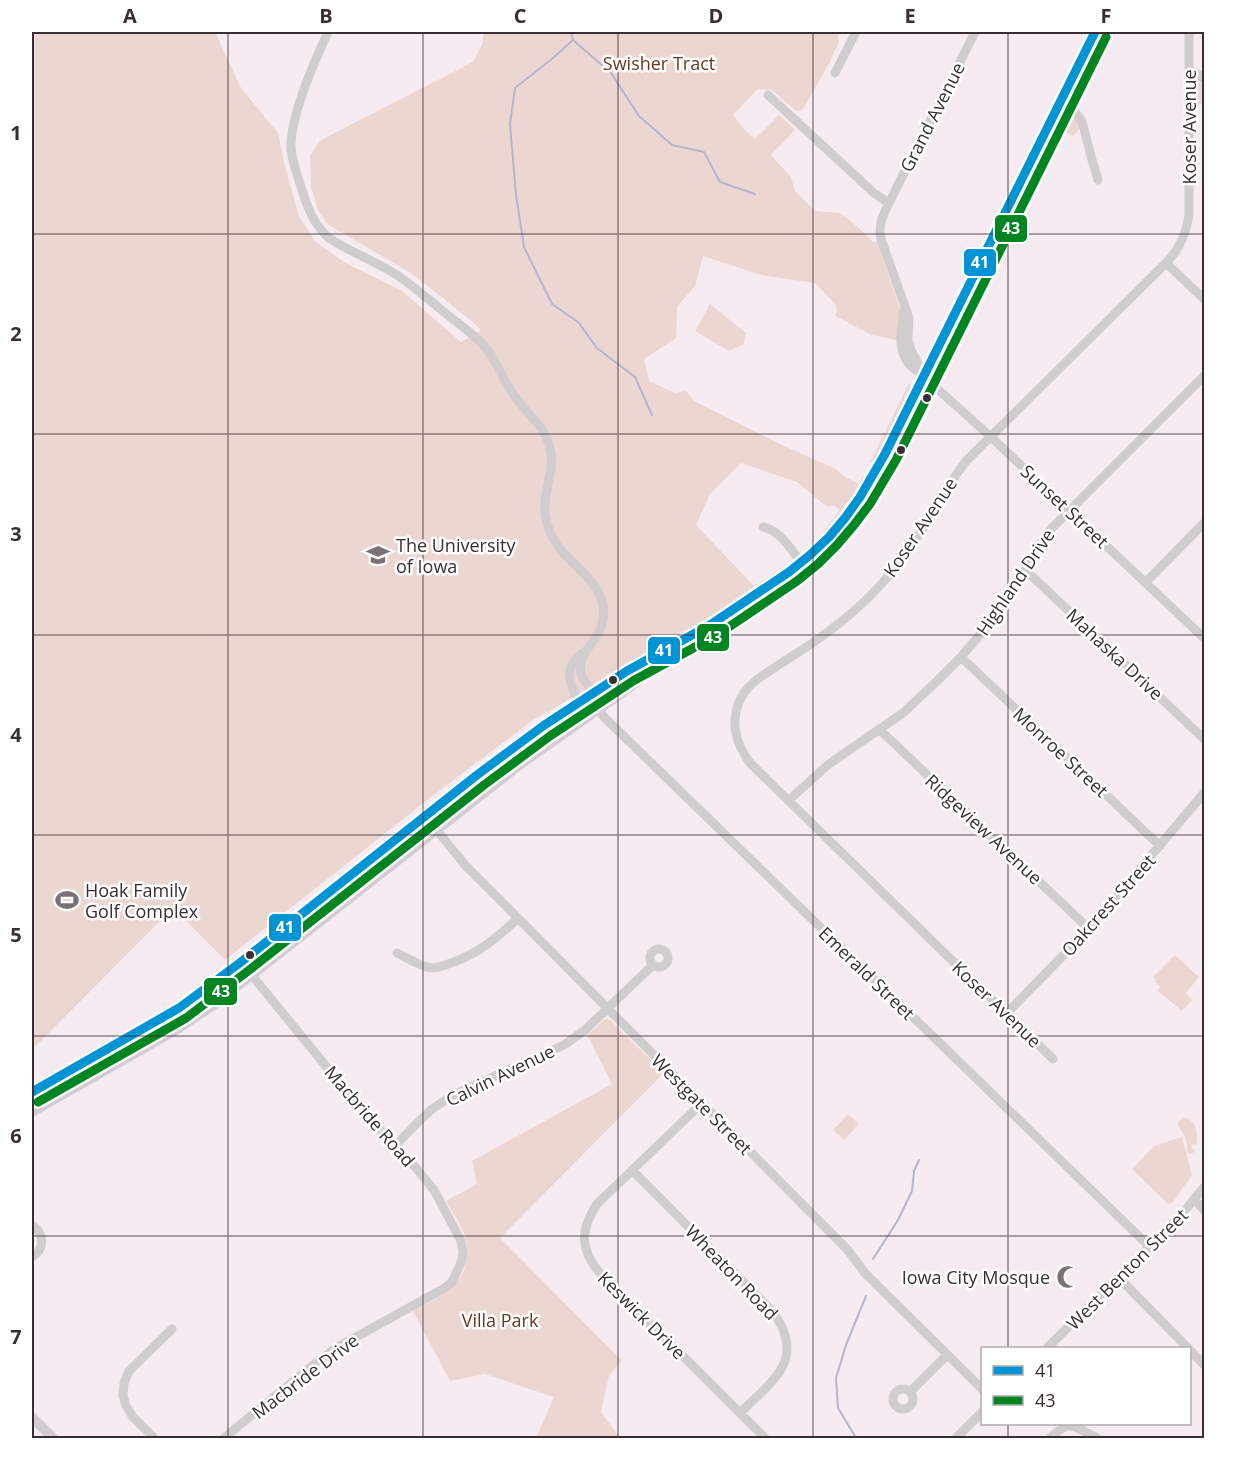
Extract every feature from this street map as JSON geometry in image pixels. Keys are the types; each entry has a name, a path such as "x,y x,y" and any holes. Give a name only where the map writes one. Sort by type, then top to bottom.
{"main road":[{"path":"32,1112 174,1031 212,1006 518,766 640,680 710,625 802,563 829,537 860,498 887,452 1095,32"},
{"path":"32,1092 179,1008 241,962 487,768 587,696 639,663 710,625"},
{"path":"32,1417 53,1438"}],"street":[{"path":"328,32 300,101 291,146 309,211 321,231 329,238 395,274 477,339 493,358 513,394 545,434 552,456 544,503 548,526 556,545 598,591 603,607 604,621 601,629 582,659 581,672 587,696"},
{"path":"835,73 856,32"},
{"name":"Grand Avenue","path":"889,202 975,32"},
{"name":"Koser Avenue","path":"1053,1059 751,764 736,737 735,717 743,696 756,681 844,620 879,586 914,542 958,472 1178,248 1184,237 1189,215 1189,32"},
{"path":"1189,71 1196,72 1204,79"},
{"path":"768,95 874,193 889,202"},
{"path":"1059,104 1076,112 1082,121 1098,180"},
{"name":"Sunset Street","path":"889,202 881,222 880,233 910,323 909,345 924,375 1204,638"},
{"path":"1166,262 1204,299"},
{"name":"Highland Drive","path":"789,801 829,764 903,712 961,657 997,613 1025,571 1043,538 1204,376"},
{"path":"1146,582 1204,523"},
{"path":"763,527 778,535 802,563"},
{"name":"Mahaska Drive","path":"1025,571 1204,739"},
{"path":"586,651 571,664 569,674 570,684 587,696"},
{"name":"Monroe Street","path":"961,657 1160,846"},
{"name":"Emerald Street","path":"587,696 603,716 1150,1247"},
{"name":"Ridgeview Avenue","path":"879,729 1089,928"},
{"name":"Oakcrest Street","path":"1007,1013 1089,928 1204,793"},
{"name":"Westgate Street","path":"426,816 466,866 847,1249 865,1273 981,1388"},
{"path":"397,953 422,965 433,968 444,966 478,951 518,918"},
{"name":"Macbride Road","path":"241,962 334,1076 434,1190 461,1241 462,1260 451,1283"},
{"name":"Calvin Avenue","path":"395,1146 415,1125 455,1094 564,1045 585,1030 653,965"},
{"name":"Keswick Drive","path":"702,1103 597,1204 586,1224 584,1241 588,1256 598,1271 765,1438"},
{"name":"Wheaton Road","path":"632,1170 773,1312 782,1324 787,1345 783,1365 769,1384 740,1413"},
{"name":"West Benton Street","path":"1048,1347 1150,1247 1195,1200 1204,1187"},
{"path":"1195,1200 1204,1210"},
{"path":"32,1225 39,1231 42,1241 39,1251 32,1257"},
{"path":"1119,1278 1187,1347"},
{"name":"Macbride Drive","path":"224,1438 336,1348 451,1283"},
{"path":"154,1438 133,1417 126,1406 123,1395 124,1383 129,1371 172,1329"},
{"path":"1191,1351 1204,1365"},
{"path":"910,1392 947,1354"},
{"path":"956,1438 981,1413"},
{"path":"1050,1438 1059,1430 1068,1426 1076,1426 1098,1438"}],"green space":[{"name":"The University of Iowa","path":"32,32 215,32 241,88 278,133 299,216 315,241 345,263 401,290 461,342 481,331 474,323 411,273 327,224 318,210 311,187 310,156 319,141 473,62 483,42 483,32 838,32 839,42 830,62 803,109 795,110 772,90 758,89 733,115 755,139 779,115 795,130 771,155 791,177 795,191 815,211 840,213 873,242 877,241 900,309 897,343 896,340 872,335 835,316 836,305 815,283 761,275 703,256 695,286 677,307 676,338 644,359 649,381 675,393 686,391 694,401 836,469 859,484 863,475 861,485 825,534 807,552 804,552 821,535 840,510 834,506 826,506 797,482 741,463 710,494 696,525 754,586 790,563 787,568 712,618 533,720 426,801 225,960 173,908 32,1050"},
{"path":"1198,80 1204,86 1204,102 1193,109 1194,83"},
{"path":"1065,114 1074,117 1081,127 1073,136 1062,131 1051,136 1061,117"},
{"path":"710,304 746,333 744,344 729,351 695,331"},
{"path":"909,383 911,385 903,408 876,459 870,463"},
{"path":"1175,955 1199,977 1186,993 1192,1000 1182,1011 1158,991 1160,986 1153,977"},
{"name":"Villa Park","path":"607,1019 664,1073 500,1238 622,1361 609,1375 601,1412 620,1438 536,1438 554,1397 485,1374 450,1381 413,1311 446,1292 459,1279 463,1271 467,1255 466,1241 446,1201 477,1184 472,1161 612,1084 587,1035"},
{"path":"848,1114 859,1124 844,1140 833,1130"},
{"path":"1183,1117 1192,1121 1197,1131 1197,1145 1192,1144 1191,1146 1195,1152 1189,1154 1186,1140 1177,1123"},
{"path":"1182,1137 1192,1175 1173,1202 1168,1204 1132,1169 1154,1146"}],"waterway":[{"path":"571,32 573,40 515,88 510,124 516,195 524,247 552,304 578,322 597,348 635,377 652,415"},
{"path":"573,40 611,73 639,116 672,145 704,152 720,182 755,194"},
{"path":"873,1259 898,1220 912,1191 914,1171 919,1160"},
{"path":"856,1438 838,1408 836,1378 846,1345 866,1296"}],"transit line":[{"name":"41","path":"32,1092 179,1008 543,726 627,671 710,625 789,572 829,537 860,497 885,454 1095,32"},
{"name":"43","path":"38,1102 186,1018 550,736 633,681 717,635 797,581 818,564 837,545 870,504 896,460 1106,37"}],"place":[{"name":"The University of Iowa","path":"378,555"},
{"name":"Hoak Family Golf Complex","path":"67,900"},
{"name":"Iowa City Mosque","path":"1068,1277"}],"park label":[{"name":"Swisher Tract","path":"659,63"}]}
